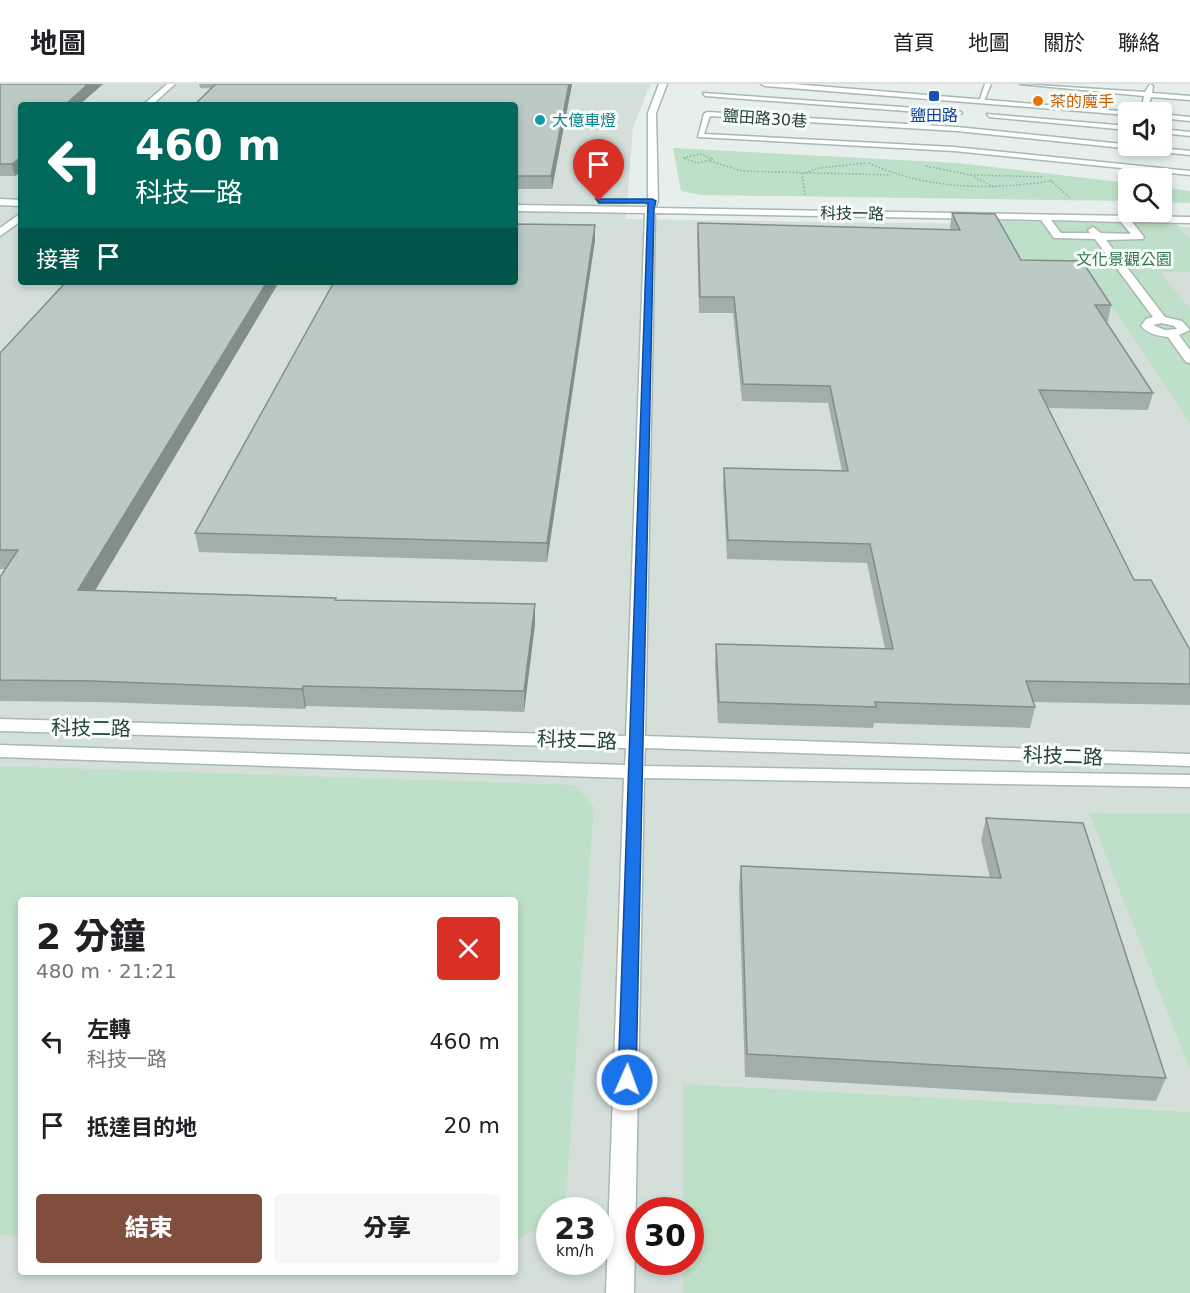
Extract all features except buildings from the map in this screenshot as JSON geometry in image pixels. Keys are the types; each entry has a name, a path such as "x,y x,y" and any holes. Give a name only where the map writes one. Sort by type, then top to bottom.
{"street":[{"path":"150,102 171,84"},
{"path":"620,1293 637,741 636,705 652,114 663,84"},
{"path":"765,84 1118,112"},
{"path":"1172,117 1190,119"},
{"path":"0,193 18,193"},
{"name":"科技一路","path":"518,199 1043,216 1101,217 1118,214"},
{"path":"0,202 18,202"},
{"name":"科技一路","path":"518,208 651,205 1118,213"},
{"path":"1172,210 1190,211"},
{"path":"1043,216 1058,236 1139,237 1130,222"},
{"path":"1065,216 1082,236"},
{"path":"1101,217 1115,237"},
{"path":"0,233 18,218"},
{"name":"科技一路","path":"1172,218 1190,220"},
{"path":"1086,220 1161,320 1173,321 1184,328 1182,332 1172,334 1190,359"},
{"name":"科技二路","path":"0,725 637,741 1190,760"},
{"name":"科技二路","path":"0,752 636,772 1190,781"}],"lane":[{"path":"981,101 988,84"},
{"path":"1023,84 1190,98"},
{"path":"1147,102 1150,84"},
{"name":"鹽田路30巷","path":"705,94 959,113"},
{"path":"954,150 959,113 964,100"},
{"path":"972,151 994,102"},
{"name":"鹽田路30巷","path":"1190,153 957,129 707,114 700,136 972,151 1190,173"},
{"path":"989,115 1118,127"},
{"path":"1172,132 1190,134"}],"path":[{"path":"682,158 690,154 700,154 712,157 710,161"},
{"path":"675,158 682,158 693,163 710,161 742,171 894,175 963,187 995,188 1052,181"},
{"path":"868,163 894,175"},
{"path":"802,174 827,167 882,163"},
{"path":"923,166 970,175 1058,177"},
{"path":"802,174 805,195"},
{"path":"970,175 995,188"},
{"path":"1048,177 1073,202"}],"shaded area":[{"path":"0,84 652,84 633,128 626,219 1190,227 1190,1293 0,1293"}],"green space":[{"path":"673,148 958,163 1118,182 1118,201 701,195 681,191"},
{"path":"1172,189 1190,191 1190,203 1172,202"},
{"name":"文化景觀公園","path":"996,221 1177,224 1190,239 1190,272 1160,272 1190,309 1190,423 1089,273 1026,272"},
{"path":"0,766 575,785 594,807 566,1197 536,1197 536,1228 518,1240 518,897 18,897 18,1236 0,1235"},
{"path":"1089,813 1190,814 1190,1069"},
{"path":"683,1084 1190,1112 1190,1293 683,1293 683,1275 704,1275 704,1197 683,1197"}],"place":[{"name":"鹽田路","path":"934,96"},
{"name":"茶的魔手","path":"1038,101"},
{"name":"大億車燈","path":"540,120"}],"route":[{"path":"599,201 652,201 627,1080"}]}
